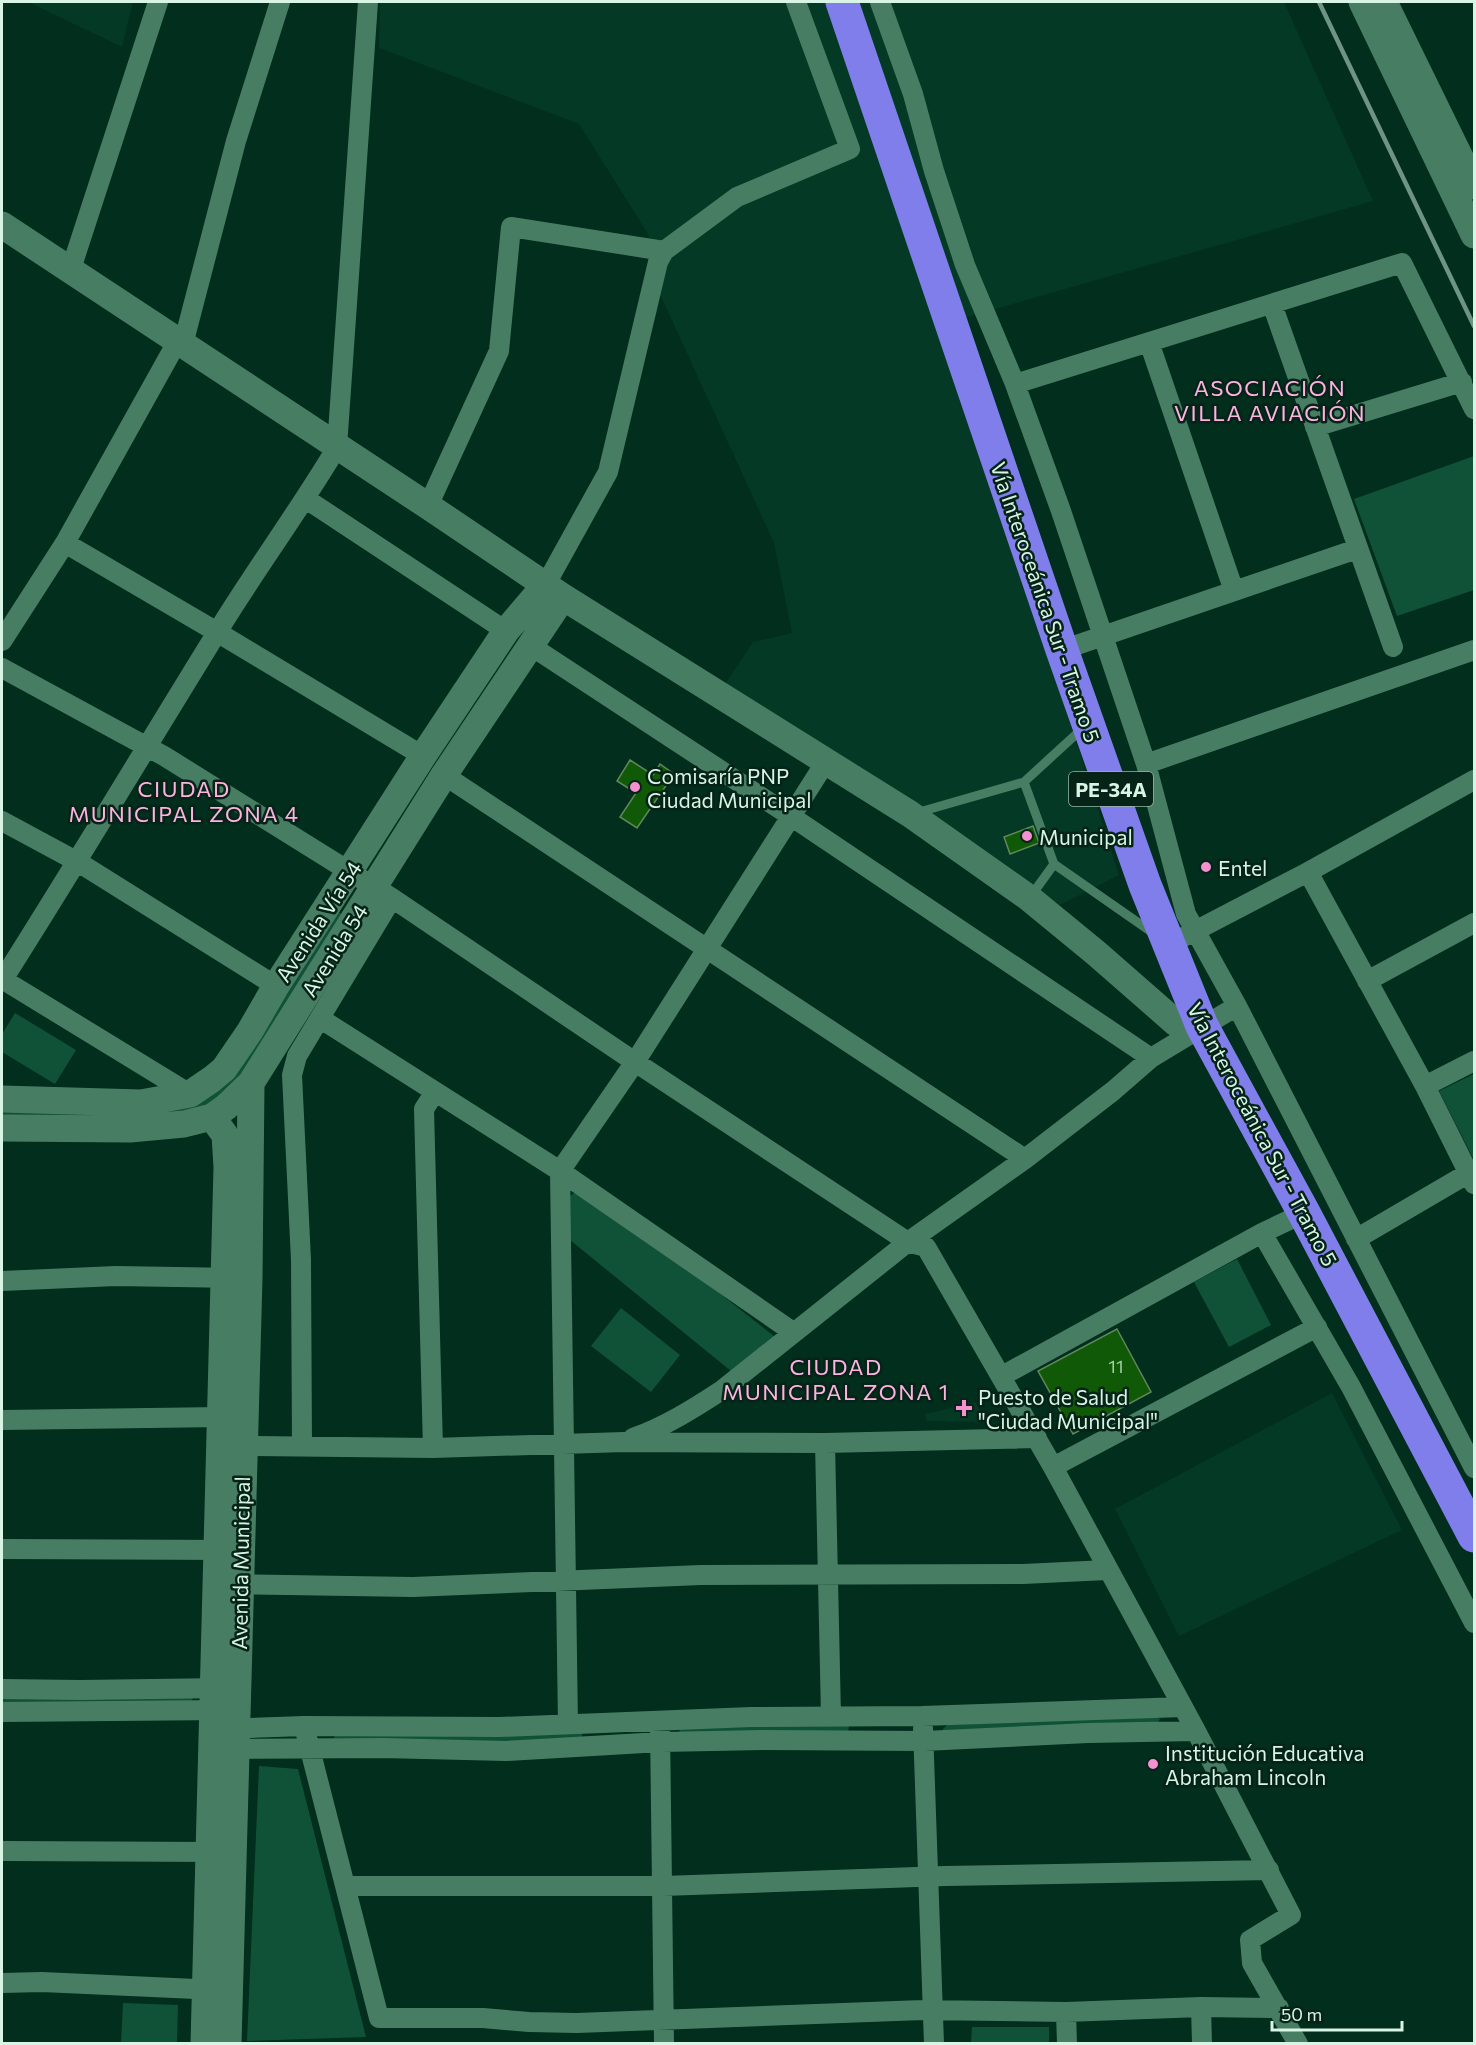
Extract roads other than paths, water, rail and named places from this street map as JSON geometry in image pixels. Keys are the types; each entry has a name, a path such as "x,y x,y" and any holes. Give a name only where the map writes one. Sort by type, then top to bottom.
{"highway":[{"name":"Vía Interoceánica Sur - Tramo 5","path":"842,2 1062,650 1145,885 1183,937 1202,1026 1304,1213 1474,1536"}],"main road":[{"path":"1362,2 1474,235"},
{"path":"1384,2 1474,186"},
{"path":"2,225 554,591 825,763 910,814 1029,898 1176,1023 1202,1026"},
{"name":"Avenida Vía 54","path":"2,1100 141,1103 190,1094 224,1069 423,756 506,631 554,591"},
{"name":"Avenida 54","path":"2,1128 154,1127 184,1124 212,1117 252,1083 383,893 444,775 531,646 554,591"},
{"name":"Avenida Municipal","path":"228,2043 218,1990 229,1550 222,1417 237,1278 252,1083"},
{"name":"Avenida Municipal","path":"212,1117 225,1135 237,1278 243,1446 229,1550"},
{"name":"Avenida Municipal","path":"204,2043 218,1990"}],"street":[{"path":"70,272 158,2"},
{"path":"2,641 65,543 177,342 186,333 236,141 280,2"},
{"path":"190,1094 2,980 78,862 218,632 306,499 337,447 368,2"},
{"path":"554,591 608,472 658,262 664,251 737,197 850,149 796,2"},
{"path":"880,2 913,94 934,171 965,265 1015,384 1061,511 1146,764 1186,914 1183,937 1237,1006 1474,1468"},
{"path":"428,506 499,351 510,226 664,251"},
{"path":"1015,384 1402,263 1474,409"},
{"path":"1272,303 1393,647"},
{"path":"1149,342 1234,591"},
{"path":"1315,426 1462,382"},
{"path":"306,499 506,631"},
{"path":"65,543 423,756"},
{"path":"1062,650 1357,549"},
{"path":"531,646 792,817 1151,1058"},
{"path":"1146,764 1474,650"},
{"path":"2,668 164,756 350,872 908,1242 926,1247 1053,1467 1196,1731 1291,1915 1250,1940 1252,1963 1298,2043"},
{"path":"568,1725 560,1171 635,1062 825,763"},
{"path":"444,775 1025,1159"},
{"path":"1183,937 1308,872 1474,780"},
{"path":"2,820 78,862 276,986"},
{"path":"1308,872 1473,1176 1356,1239"},
{"path":"302,1446 301,1260 292,1075 297,1056 321,1019 383,893"},
{"path":"1367,981 1474,923"},
{"path":"624,1442 661,1428 722,1390 908,1242 1025,1159 1113,1091 1151,1058 1237,1006"},
{"path":"321,1019 560,1171 793,1332"},
{"path":"1425,1086 1474,1061"},
{"path":"433,1448 424,1109 435,1092"},
{"path":"1002,1376 1262,1233 1304,1213"},
{"path":"1262,1233 1351,1387 1474,1623"},
{"path":"2,1281 116,1276 237,1278"},
{"path":"1053,1467 1317,1327"},
{"path":"2,1420 222,1417 243,1446 433,1448 624,1442 825,1443 1036,1438"},
{"path":"825,1443 831,1716"},
{"path":"2,1549 229,1550"},
{"path":"228,1584 413,1587 701,1575 1023,1574 1107,1570"},
{"path":"2,1689 80,1690 225,1719 309,1749 506,1751 661,1742 924,1741 1088,1732 1196,1731"},
{"path":"2,1712 225,1719 304,1726 478,1727 660,1720 922,1716 1183,1707"},
{"path":"922,1716 934,2043"},
{"path":"660,1720 664,2043"},
{"path":"304,1726 379,2018 483,2018 529,2022 933,2011 1066,2012 1201,2007 1279,2008"},
{"path":"2,1851 222,1852"},
{"path":"345,1886 663,1886 928,1876 1269,1870"},
{"path":"2,1983 42,1982 218,1990"},
{"path":"1201,2007 1202,2043"},
{"path":"1066,2012 1067,2043"}],"lane":[{"path":"910,814 1024,782 1088,724"},
{"path":"1024,782 1054,864 1183,937"},
{"path":"1029,898 1054,864"}],"railway":[{"path":"1319,2 1474,326"}],"place":[{"name":"Comisaría PNP Ciudad Municipal","path":"635,787"},
{"name":"Municipal","path":"1027,836"},
{"name":"Entel","path":"1206,867"},
{"name":"Puesto de Salud \"Ciudad Municipal\"","path":"964,1408"},
{"name":"Institución Educativa Abraham Lincoln","path":"1153,1764"}],"district":[{"name":"ASOCIACIÓN VILLA AVIACIÓN","path":"1270,400"},
{"name":"CIUDAD MUNICIPAL ZONA 4","path":"184,800"},
{"name":"CIUDAD MUNICIPAL ZONA 1","path":"836,1378"}]}
